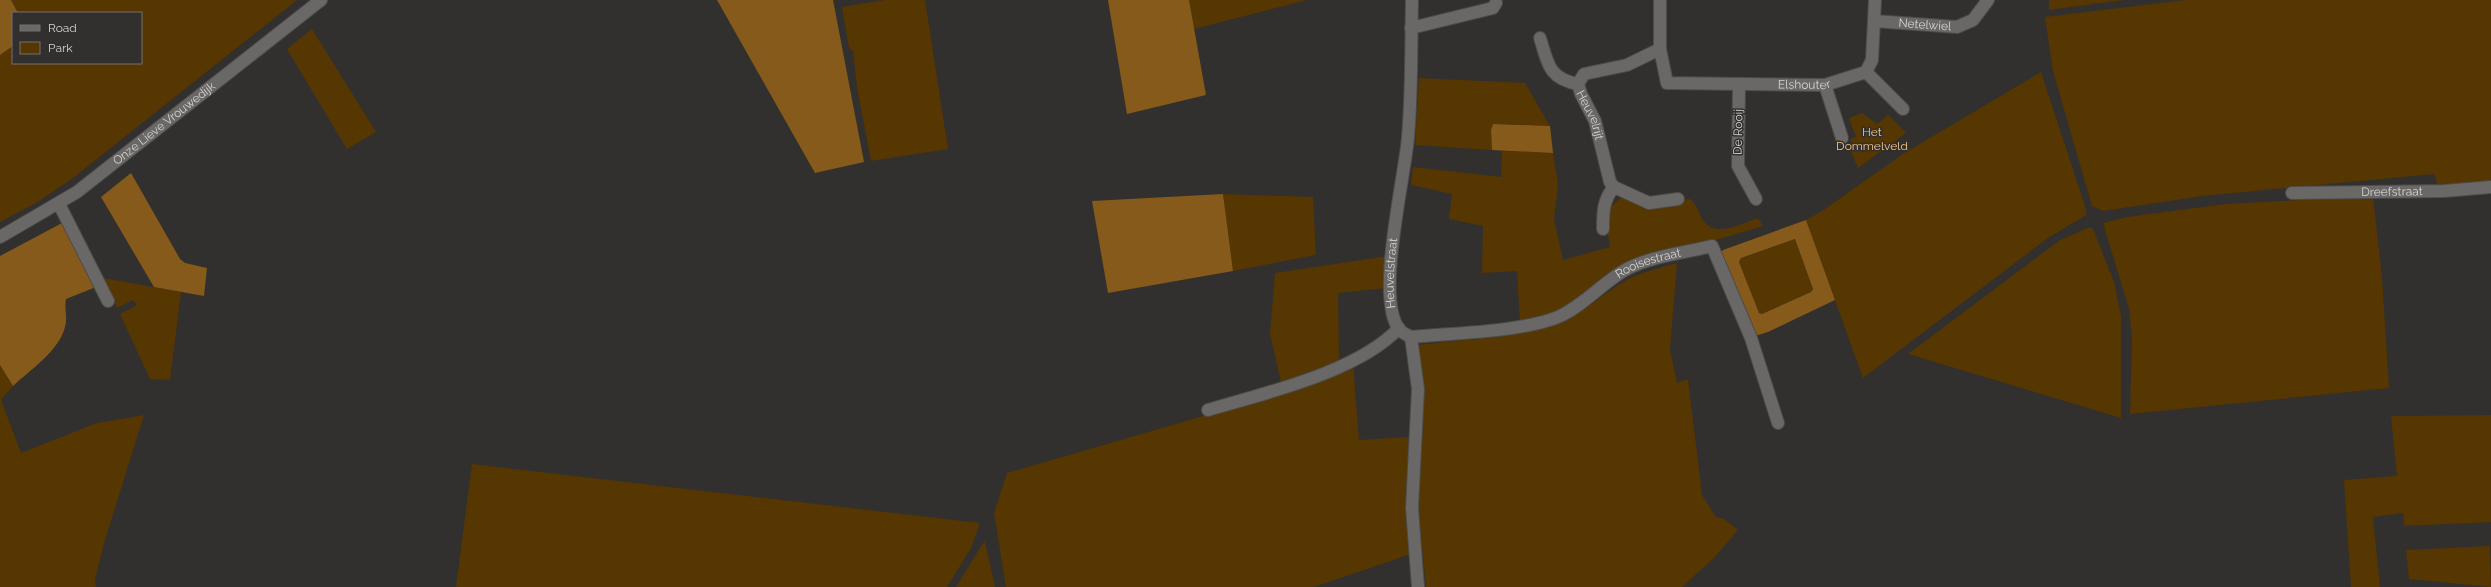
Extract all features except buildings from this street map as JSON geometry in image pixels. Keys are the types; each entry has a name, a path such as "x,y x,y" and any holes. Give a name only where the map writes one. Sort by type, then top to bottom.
{"street":[{"name":"Onze Lieve Vrouwedijk","path":"0,237 59,204 322,0"},
{"name":"Heuvelstraat","path":"1399,328 1395,322 1391,297 1390,268 1408,136 1412,0"},
{"path":"1660,0 1660,49"},
{"path":"1875,0 1872,60 1866,72 1903,109"},
{"name":"Netelwiel","path":"1874,21 1957,26 1973,20 1988,0"},
{"path":"1411,28 1493,8 1496,3"},
{"path":"1540,38 1548,64 1554,74 1565,82 1578,84"},
{"name":"Elshouter","path":"1660,49 1667,83 1825,85 1866,72"},
{"name":"Heuvelrijt","path":"1614,187 1610,182 1595,121 1581,94 1578,84 1584,74 1627,65 1660,49"},
{"name":"De Rooij","path":"1739,85 1738,166 1756,199"},
{"path":"1825,85 1842,138"},
{"path":"1603,229 1603,207 1608,194 1614,187 1649,203 1678,199"},
{"name":"Dreefstraat","path":"2292,193 2444,191 2491,187"},
{"path":"59,204 108,301"},
{"name":"Rooisestraat","path":"1411,337 1528,325 1557,317 1572,310 1624,271 1640,262 1712,246 1751,338 1778,423"},
{"path":"1208,410 1283,388 1341,366 1378,347 1399,328 1411,337 1418,389 1412,508 1418,587"}],"green space":[{"path":"11,0 297,0 73,178 36,203 0,222 0,55 12,47 12,64 142,64 142,12 17,12"},
{"path":"885,0 925,0 948,149 871,161 857,87 853,51 849,48 842,7"},
{"path":"1189,0 1307,0 1194,29"},
{"path":"2049,0 2124,0 2049,10"},
{"path":"2185,0 2491,0 2491,181 2438,185 2434,174 2202,196 2103,211 2092,206 2053,71 2045,17"},
{"path":"312,29 376,132 347,149 287,49"},
{"path":"2041,72 2086,209 2086,215 2048,238 1863,378 1806,220 1822,211 1903,154"},
{"path":"1419,78 1525,83 1550,126 1493,124 1491,130 1492,150 1415,145"},
{"name":"Het Dommelveld","path":"1862,113 1877,124 1888,115 1906,133 1858,168 1850,149 1853,148 1850,139 1856,137 1849,118"},
{"path":"1502,151 1553,153 1558,185 1554,219 1563,260 1610,247 1606,221 1607,210 1622,197 1655,205 1690,199 1695,204 1703,220 1708,226 1714,228 1729,228 1758,218 1763,226 1703,244 1651,254 1573,305 1552,315 1520,321 1517,271 1482,273 1483,226 1449,219 1452,194 1411,185 1413,167 1501,177"},
{"path":"1223,194 1313,197 1316,255 1233,271"},
{"path":"2373,196 2382,278 2389,388 2130,414 2132,338 2129,309 2103,223 2127,217 2226,204"},
{"path":"2090,227 2093,229 2114,282 2121,316 2121,418 1908,354 2060,240"},
{"path":"1795,239 1813,289 1811,292 1762,314 1759,313 1739,262 1741,258"},
{"path":"1388,256 1386,288 1338,293 1339,361 1281,382 1270,334 1275,273"},
{"path":"1677,263 1670,349 1677,383 1688,379 1702,495 1716,517 1724,519 1738,530 1714,558 1682,587 1426,587 1417,494 1418,345 1520,333 1553,325 1573,316 1625,281 1637,275"},
{"path":"103,278 181,292 170,380 150,379 120,314 137,305 133,300 117,308"},
{"path":"1353,364 1359,440 1409,437 1407,487 1411,554 1314,587 1006,587 994,513 1007,473 1241,405"},
{"path":"0,365 13,386 1,400 21,453 97,423 144,415 105,540 95,579 96,587 0,587"},
{"path":"2491,415 2491,522 2404,526 2403,513 2373,517 2380,587 2351,587 2344,480 2397,476 2391,416"},
{"path":"472,464 980,523 971,548 947,587 456,587"},
{"path":"985,542 995,587 956,587 983,543"},
{"path":"2490,546 2491,587 2409,579 2406,550"}],"shaded area":[{"path":"0,0 11,0 17,12 12,12 12,47 0,55"},
{"path":"717,0 833,0 864,162 815,173"},
{"path":"1108,0 1189,0 1206,95 1127,114"},
{"path":"1493,124 1550,126 1553,153 1492,150 1491,130"},
{"path":"131,173 180,259 185,263 207,268 204,296 154,287 101,197"},
{"path":"1223,194 1233,271 1108,293 1092,201"},
{"path":"1806,220 1835,300 1768,332 1755,336 1720,254 1723,250","holes":["1795,239 1813,289 1811,292 1762,314 1759,313 1739,262 1741,258"]},
{"path":"62,223 96,287 66,299 66,323 62,336 43,360 13,386 0,365 0,256"}]}
